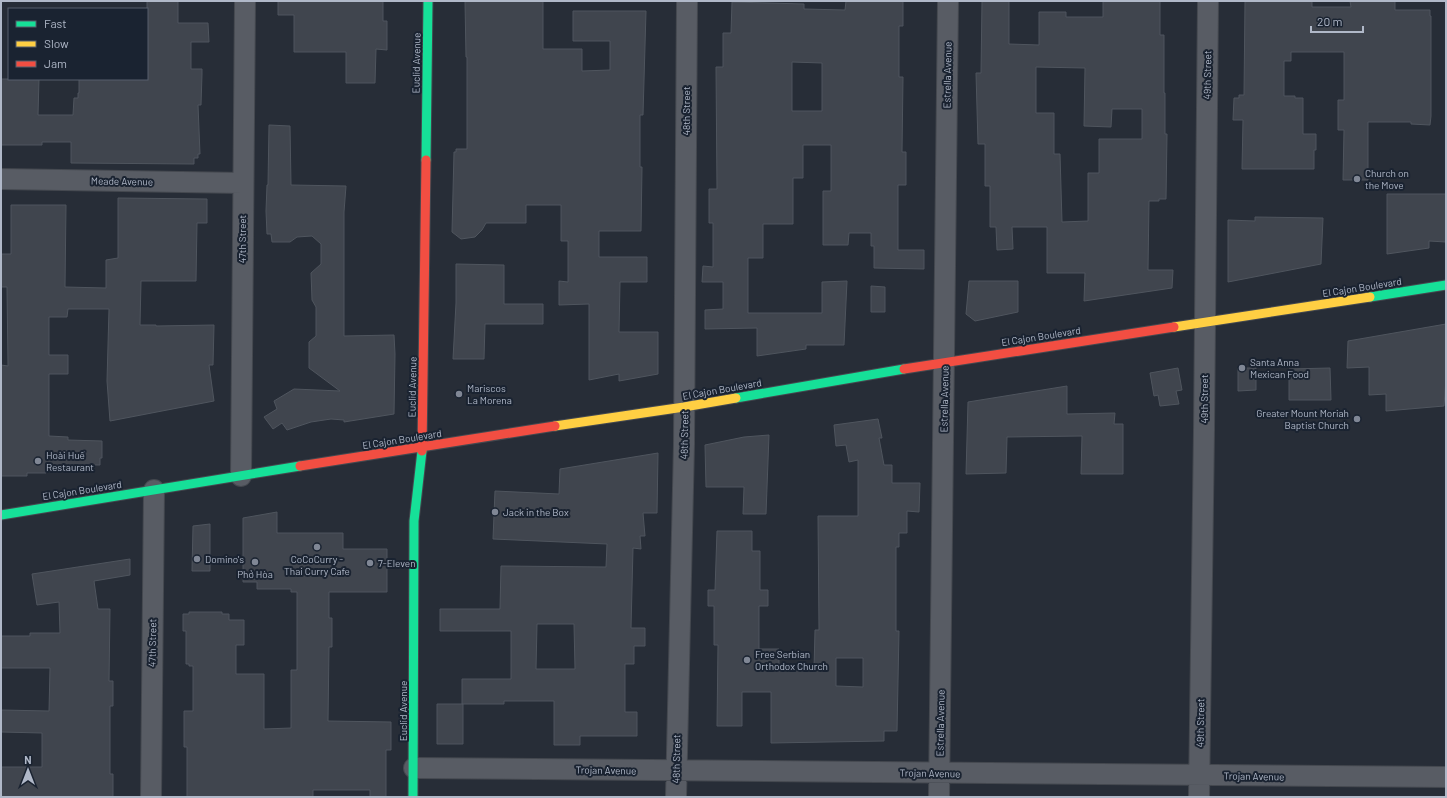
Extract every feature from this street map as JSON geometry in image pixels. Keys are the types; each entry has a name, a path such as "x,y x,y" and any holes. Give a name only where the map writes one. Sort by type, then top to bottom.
{"main road":[{"name":"Euclid Avenue","path":"413,797 414,521 422,447 428,1"},
{"name":"El Cajon Boulevard","path":"1,515 1111,336 1446,285"}],"street":[{"name":"47th Street","path":"240,476 245,1"},
{"name":"48th Street","path":"676,797 684,406 687,1"},
{"name":"Estrella Avenue","path":"939,797 948,1"},
{"name":"49th Street","path":"1199,797 1208,1"},
{"name":"Meade Avenue","path":"1,179 242,183"},
{"name":"47th Street","path":"151,797 154,490"},
{"name":"Trojan Avenue","path":"414,768 1446,777"}],"building":[{"path":"147,1 178,1 178,23 208,23 209,42 191,42 191,69 202,69 201,105 198,105 200,154 198,154 198,158 194,158 194,164 71,163 71,142 42,142 42,145 1,145 1,79 39,80 38,115 73,115 74,98 78,98 79,93 79,80 148,80"},
{"path":"278,1 383,1 383,21 387,21 387,50 376,49 375,83 346,83 346,52 294,52 294,15 278,15"},
{"path":"465,1 543,1 543,49 582,49 582,71 610,70 610,41 573,41 573,11 646,11 643,115 640,115 640,167 642,167 641,231 599,231 599,257 647,257 647,282 620,282 619,332 658,332 658,374 619,381 619,374 589,380 589,304 559,305 559,281 568,282 568,241 561,241 561,205 526,205 526,223 486,223 475,237 461,239 452,232 454,152 456,152 456,149 467,149 467,57"},
{"path":"846,1 903,1 903,26 899,26 899,77 903,77 902,152 906,152 906,185 898,185 898,250 924,250 924,269 874,268 874,246 871,246 871,233 849,233 848,245 823,245 823,191 831,191 831,145 803,145 803,178 793,178 793,224 763,224 763,258 748,258 748,313 822,313 822,282 847,281 844,345 806,345 806,349 757,356 757,328 705,329 705,310 723,309 723,282 702,282 703,266 713,267 713,223 709,223 709,189 717,189 716,67 723,67 723,33 731,33 732,2 804,4 804,9 845,10","holes":["792,62 822,63 822,111 792,111"]},
{"path":"982,1 1009,1 1009,44 1039,45 1039,12 1066,12 1066,17 1103,17 1103,1 1160,1 1160,35 1164,35 1165,134 1167,134 1166,199 1149,201 1148,270 1173,270 1172,288 1084,301 1085,273 1047,273 1047,227 1012,227 1013,249 997,250 996,227 990,227 990,186 985,186 985,144 978,144 976,73 981,73","holes":["1036,67 1085,68 1084,126 1111,127 1112,109 1142,109 1142,139 1099,139 1099,173 1088,173 1088,221 1062,222 1060,154 1054,154 1054,113 1036,113"]},
{"path":"1245,1 1312,1 1312,7 1351,7 1350,1 1395,1 1395,10 1430,10 1430,125 1411,124 1411,122 1368,122 1368,180 1343,180 1344,130 1338,130 1338,100 1344,100 1344,52 1291,52 1291,61 1284,61 1284,96 1303,98 1303,134 1316,134 1314,169 1242,169 1243,120 1233,120 1234,98 1239,98 1239,95 1244,95"},
{"path":"269,125 290,126 291,185 346,186 344,212 344,336 394,335 394,414 344,422 344,420 331,419 311,422 287,430 282,423 273,429 264,417 277,409 274,401 294,389 340,391 309,368 309,342 316,336 316,307 312,300 311,273 321,264 321,244 312,236 297,237 290,242 272,242 271,234 267,234 266,211"},
{"path":"1387,194 1446,194 1446,242 1429,241 1429,248 1387,254"},
{"path":"118,198 207,199 207,223 197,223 196,281 141,281 140,325 214,325 213,365 209,365 214,401 110,421 107,381 109,309 68,309 67,317 49,317 49,355 68,355 68,374 49,374 49,436 68,437 68,440 102,441 102,458 100,458 100,465 61,465 61,467 58,467 58,471 46,471 46,473 27,473 27,476 1,476 1,365 8,366 7,287 1,287 1,254 11,254 11,205 66,205 65,287 106,288 106,260 118,258"},
{"path":"1255,217 1323,218 1321,264 1228,282 1228,220 1255,221"},
{"path":"456,264 504,265 504,304 543,304 543,324 485,324 484,359 453,359 456,303"},
{"path":"969,281 1018,281 1018,312 975,321 966,314"},
{"path":"871,286 885,287 885,312 871,312"},
{"path":"1446,324 1446,378 1444,406 1386,411 1386,394 1369,395 1369,367 1347,368 1348,341"},
{"path":"1178,368 1182,390 1176,391 1179,404 1160,406 1158,395 1154,396 1150,373"},
{"path":"1238,368 1256,368 1256,390 1238,391"},
{"path":"1330,368 1331,400 1289,400 1289,369"},
{"path":"1067,386 1067,414 1115,413 1114,424 1123,424 1123,474 1081,474 1082,436 1007,437 1006,473 966,474 968,402"},
{"path":"878,419 882,438 879,438 884,465 892,465 892,483 920,483 919,512 907,511 907,533 899,533 899,547 896,547 896,631 899,631 897,731 884,731 884,741 771,743 771,692 742,692 742,726 717,726 718,645 714,645 714,606 708,606 708,590 715,590 717,531 752,531 752,551 760,551 760,590 768,590 768,606 759,606 759,649 779,649 779,670 814,670 815,630 819,630 818,516 858,516 858,460 849,462 846,445 836,446 834,425","holes":["836,658 863,658 863,687 836,686"]},
{"path":"769,435 766,514 743,514 744,487 706,487 705,445 744,437"},
{"path":"658,453 657,513 643,513 645,536 640,536 641,549 633,548 631,628 645,628 645,646 634,646 634,664 625,664 625,712 637,712 637,736 580,736 580,745 554,745 554,701 504,701 504,704 462,704 462,679 511,679 511,631 440,631 440,609 500,609 501,566 606,567 607,544 493,539 495,491 559,494 560,469","holes":["537,624 574,624 575,669 536,669"]},
{"path":"277,512 277,533 343,533 343,549 387,549 387,592 329,592 329,618 332,618 332,647 329,647 328,721 391,722 391,750 386,750 386,797 370,797 370,790 313,790 313,797 187,797 187,747 184,747 184,711 193,711 193,666 186,664 186,631 183,631 183,614 189,614 189,612 222,612 222,614 229,614 229,620 244,620 244,645 236,645 236,674 264,674 264,729 291,728 291,670 297,670 297,592 291,592 291,589 257,589 257,582 243,582 243,518"},
{"path":"210,524 210,571 192,571 193,526"},
{"path":"130,559 130,575 94,581 98,609 110,609 109,681 113,681 113,706 110,706 110,774 113,774 113,797 1,797 1,767 42,767 42,733 1,732 1,710 49,711 50,668 1,668 1,636 30,636 30,633 60,633 59,602 37,605 32,574"},
{"path":"437,704 463,704 463,744 437,744"}],"traffic: fast":[{"path":"426,160 428,1"},
{"path":"1370,297 1446,285"},
{"path":"736,398 904,369"},
{"path":"413,797 414,521 422,451"},
{"path":"1,515 300,466"}],"traffic: slow":[{"path":"1174,327 1370,297"},
{"path":"555,426 736,398"}],"traffic: jam":[{"path":"422,451 426,160"},
{"path":"904,369 1174,327"},
{"path":"300,466 555,426"}],"place":[{"name":"Church on the Move","path":"1357,179"},
{"name":"Santa Anna Mexican Food","path":"1242,368"},
{"name":"Mariscos La Morena","path":"459,394"},
{"name":"Greater Mount Moriah Baptist Church","path":"1357,419"},
{"name":"Hoài Huế Restaurant","path":"38,461"},
{"name":"Jack in the Box","path":"495,512"},
{"name":"CoCoCurry - Thai Curry Cafe","path":"317,547"},
{"name":"Domino's","path":"197,559"},
{"name":"Phở Hòa","path":"255,562"},
{"name":"7-Eleven","path":"370,563"},
{"name":"Free Serbian Orthodox Church","path":"747,660"}]}
